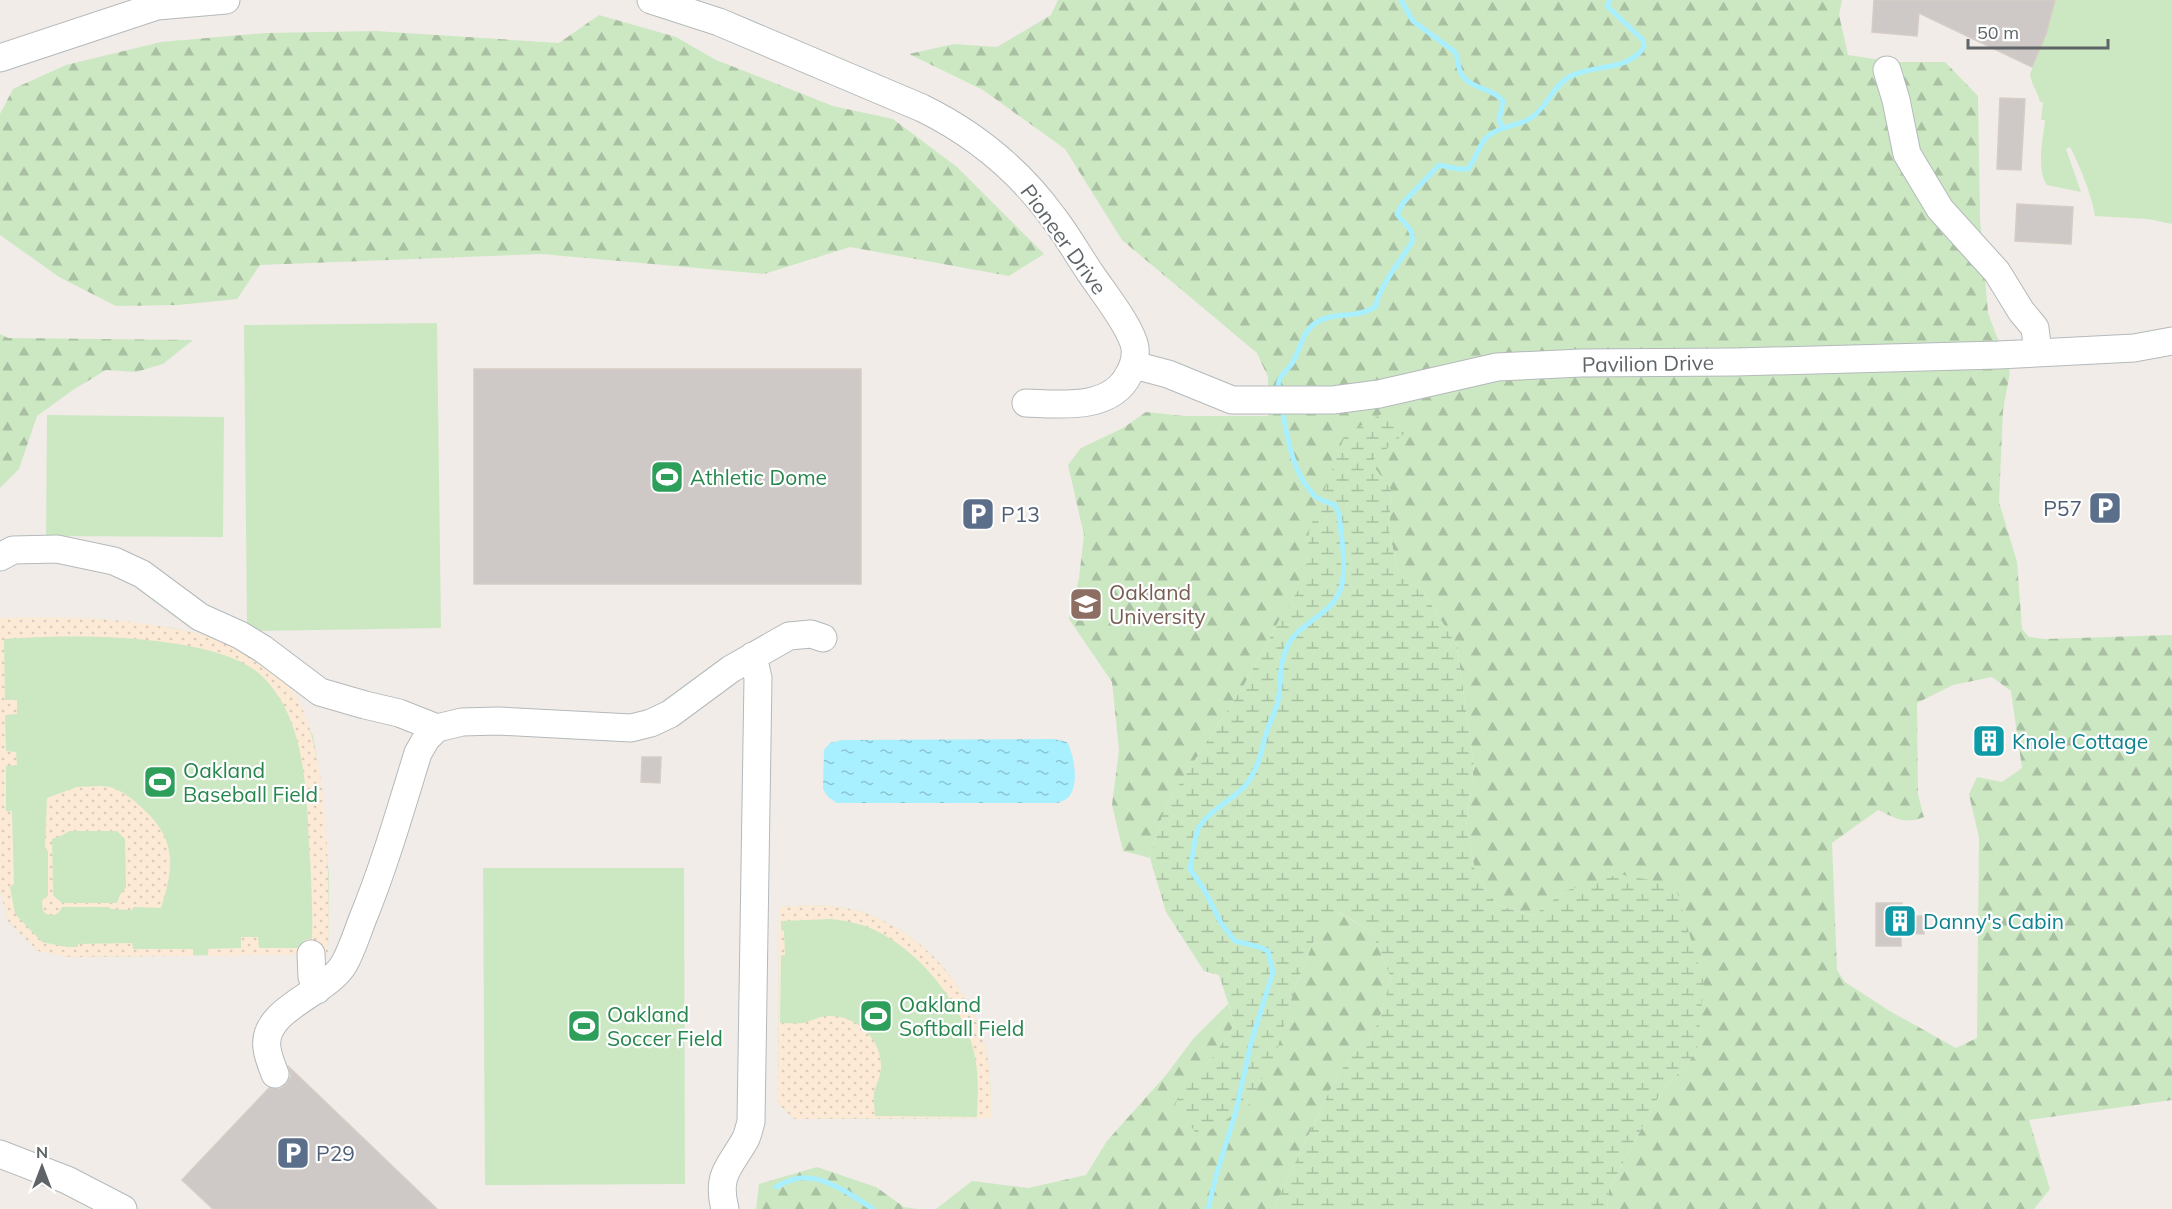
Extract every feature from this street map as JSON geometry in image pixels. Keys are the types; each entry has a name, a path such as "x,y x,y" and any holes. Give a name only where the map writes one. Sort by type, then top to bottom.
{"street":[{"path":"0,58 156,3 226,0"},
{"name":"Pioneer Drive","path":"651,0 719,22 922,108 979,141 1007,163 1054,218 1127,330 1135,348 1134,365"},
{"path":"1887,70 1896,100 1907,154 1940,209 1997,272 2021,311 2035,328 2038,353"},
{"name":"Pavilion Drive","path":"1134,365 1168,374 1232,400 1260,401 1333,399 1379,394 1497,367 1581,363 1736,362 1998,355 2134,348 2172,341"},
{"path":"1026,403 1069,404 1104,398 1118,390 1134,365"},
{"path":"0,556 13,550 57,549 114,561 142,574 200,617 240,635 320,692 399,713 437,728"},
{"path":"275,1074 266,1047 271,1029 287,1009 330,982 344,965 379,877 418,753 426,739 437,728 462,722 498,721 631,728 651,723 670,714 730,669 789,636 811,634 823,638"},
{"path":"725,1209 722,1196 727,1166 746,1139 751,1122 758,678 753,656"},
{"path":"311,954 312,978 317,990"},
{"path":"0,1154 67,1180 123,1209"}],"green space":[{"path":"1058,0 1842,0 1839,15 1848,55 1894,62 1945,62 1978,96 1980,219 1988,313 2010,372 2003,410 1999,502 2017,562 2022,629 2029,637 2045,639 2172,635 2172,1100 2029,1120 2050,1189 2034,1209 1607,1209 1609,1189 1660,1094 1697,1052 1565,891 1533,916 1497,905 1476,875 1466,826 1474,765 1457,646 1423,591 1398,572 1389,530 1391,490 1370,462 1385,412 1309,531 1307,578 1280,619 1244,685 1165,806 1150,858 1123,851 1112,805 1119,750 1112,682 1069,619 1079,578 1084,535 1068,465 1081,448 1123,428 1146,412 1184,416 1268,416 1268,377 1257,353 1122,240 1065,149 983,90 909,54 954,44 997,47 1051,15","holes":["1992,677 2011,691 2022,768 2002,782 1977,777 1969,794 1979,838 1977,1038 1956,1048 1888,1010 1845,982 1837,970 1832,843 1878,810 1905,820 1924,817 1918,795 1917,703 1953,685"]},
{"path":"2055,0 2172,0 2172,224 2148,219 2095,216 2085,181 2070,147 2066,149 2081,192 2047,185 2041,162 2045,120 2041,120 2043,102 2040,102 2030,74 2046,34"},
{"path":"599,15 676,37 716,60 833,106 893,119 957,167 1044,254 1009,276 850,247 764,274 541,254 260,265 237,299 178,305 116,306 59,277 0,235 0,114 13,89 66,65 161,42 266,33 375,31 559,43"},
{"path":"437,323 441,628 247,631 244,325"},
{"path":"0,334 8,338 193,340 163,364 136,372 106,370 37,416 19,469 0,488"},
{"path":"1385,412 1407,431 1371,462 1391,490 1389,530 1398,572 1423,591 1457,646 1474,765 1466,826 1476,875 1497,905 1533,916 1565,891 1619,874 1675,885 1704,984 1697,1052 1660,1094 1609,1189 1607,1209 1273,1209 1338,1074 1378,1024 1391,978 1371,931 1339,912 1317,933 1295,987 1277,1050 1248,1106 1199,1137 1175,1105 1184,1084 1213,1057 1235,1024 1219,975 1204,971 1166,912 1150,858 1165,806 1244,685 1280,619 1306,578 1309,531 1345,435"},
{"path":"47,415 224,417 223,537 46,536"},
{"name":"Oakland Baseball Field","path":"0,618 100,619 174,628 214,638 294,694 313,736 317,757 329,875 328,954 68,957 38,951 8,921 0,891"},
{"name":"Oakland Soccer Field","path":"483,868 684,868 685,1184 485,1185"},
{"name":"Oakland Softball Field","path":"812,905 850,909 883,920 902,931 937,960 964,996 982,1036 990,1077 991,1118 794,1119 778,1103 779,907"},
{"path":"1338,912 1371,931 1391,978 1378,1024 1338,1074 1273,1209 936,1209 972,1181 1028,1188 1086,1175 1107,1141 1166,1075 1194,1038 1228,1004 1235,1024 1213,1057 1184,1084 1295,987 1317,933"},
{"path":"817,1167 876,1187 904,1207 917,1209 756,1209 759,1184"}],"sand":[{"path":"0,618 100,619 150,624 238,644 279,673 297,697 310,729 318,766 327,848 328,954 208,956 208,949 241,948 241,937 258,937 259,948 300,948 304,940 312,939 308,821 300,754 287,712 276,693 262,676 240,662 211,651 139,639 64,636 4,639 5,700 17,700 17,714 5,715 6,751 16,752 17,765 6,766 6,811 12,811 14,884 10,887 15,914 42,942 66,947 78,947 78,944 132,943 133,949 193,949 193,956 68,957 38,951 8,921 0,891"},
{"path":"106,786 123,793 141,807 161,830 169,853 169,878 161,908 134,907 132,910 109,907 62,907 54,915 43,911 42,901 48,895 48,851 45,848 47,798 77,787","holes":["69,831 117,831 125,839 126,887 117,903 62,903 53,895 52,839"]},
{"path":"812,905 862,912 902,931 937,960 964,996 982,1036 989,1067 991,1118 794,1119 778,1103 779,907","holes":["831,919 862,925 900,945 917,959 947,994 968,1033 976,1060 977,1117 875,1116 874,1096 881,1070 880,1055 864,1029 856,1023 836,1016 826,1016 803,1023 780,1023 781,955 785,955 784,931 781,930 781,921"]}],"water":[{"path":"1054,739 1067,742 1074,768 1073,790 1068,798 1058,803 837,803 828,797 823,789 824,750 830,743 842,740"}],"building":[{"path":"1874,0 2055,0 2046,34 2032,67 1919,13 1917,36 1872,32"},
{"path":"2000,98 2025,99 2021,170 1997,169"},
{"path":"2017,204 2073,207 2071,244 2015,241"},
{"name":"Athletic Dome","path":"474,369 861,369 861,584 474,584"},
{"path":"642,757 661,757 660,783 641,782"},
{"name":"Danny's Cabin","path":"1876,903 1902,903 1901,916 1924,916 1924,934 1901,933 1901,946 1876,946"},
{"name":"P29","path":"289,1067 437,1209 213,1209 182,1180 269,1088 280,1089 287,1084 291,1076"}],"waterway":[{"path":"1401,0 1413,21 1455,52 1460,72 1466,80 1494,93 1503,101 1499,120 1503,128"},
{"path":"1279,393 1280,378 1291,365 1303,338 1314,324 1329,317 1361,313 1376,306 1385,283 1412,242 1410,229 1397,214 1403,203 1439,165 1468,169 1486,138 1498,130 1531,118 1559,85 1569,77 1628,61 1644,47 1643,40 1607,6 1610,0"},
{"path":"1208,1209 1236,1111 1251,1043 1273,972 1268,951 1235,941 1221,923 1205,891 1190,869 1196,837 1198,829 1209,815 1242,789 1252,776 1277,705 1282,661 1287,647 1299,632 1335,600 1340,591 1344,573 1339,514 1335,505 1316,497 1300,476 1292,454 1282,408"},
{"path":"776,1187 795,1179 816,1179 842,1189 873,1209"}],"place":[{"name":"Athletic Dome","path":"667,477"},
{"name":"P57","path":"2105,508"},
{"name":"P13","path":"978,514"},
{"name":"Oakland University","path":"1086,604"},
{"name":"Knole Cottage","path":"1989,741"},
{"name":"Oakland Baseball Field","path":"160,782"},
{"name":"Danny's Cabin","path":"1900,921"},
{"name":"Oakland Softball Field","path":"876,1016"},
{"name":"Oakland Soccer Field","path":"584,1026"},
{"name":"P29","path":"293,1153"}]}
